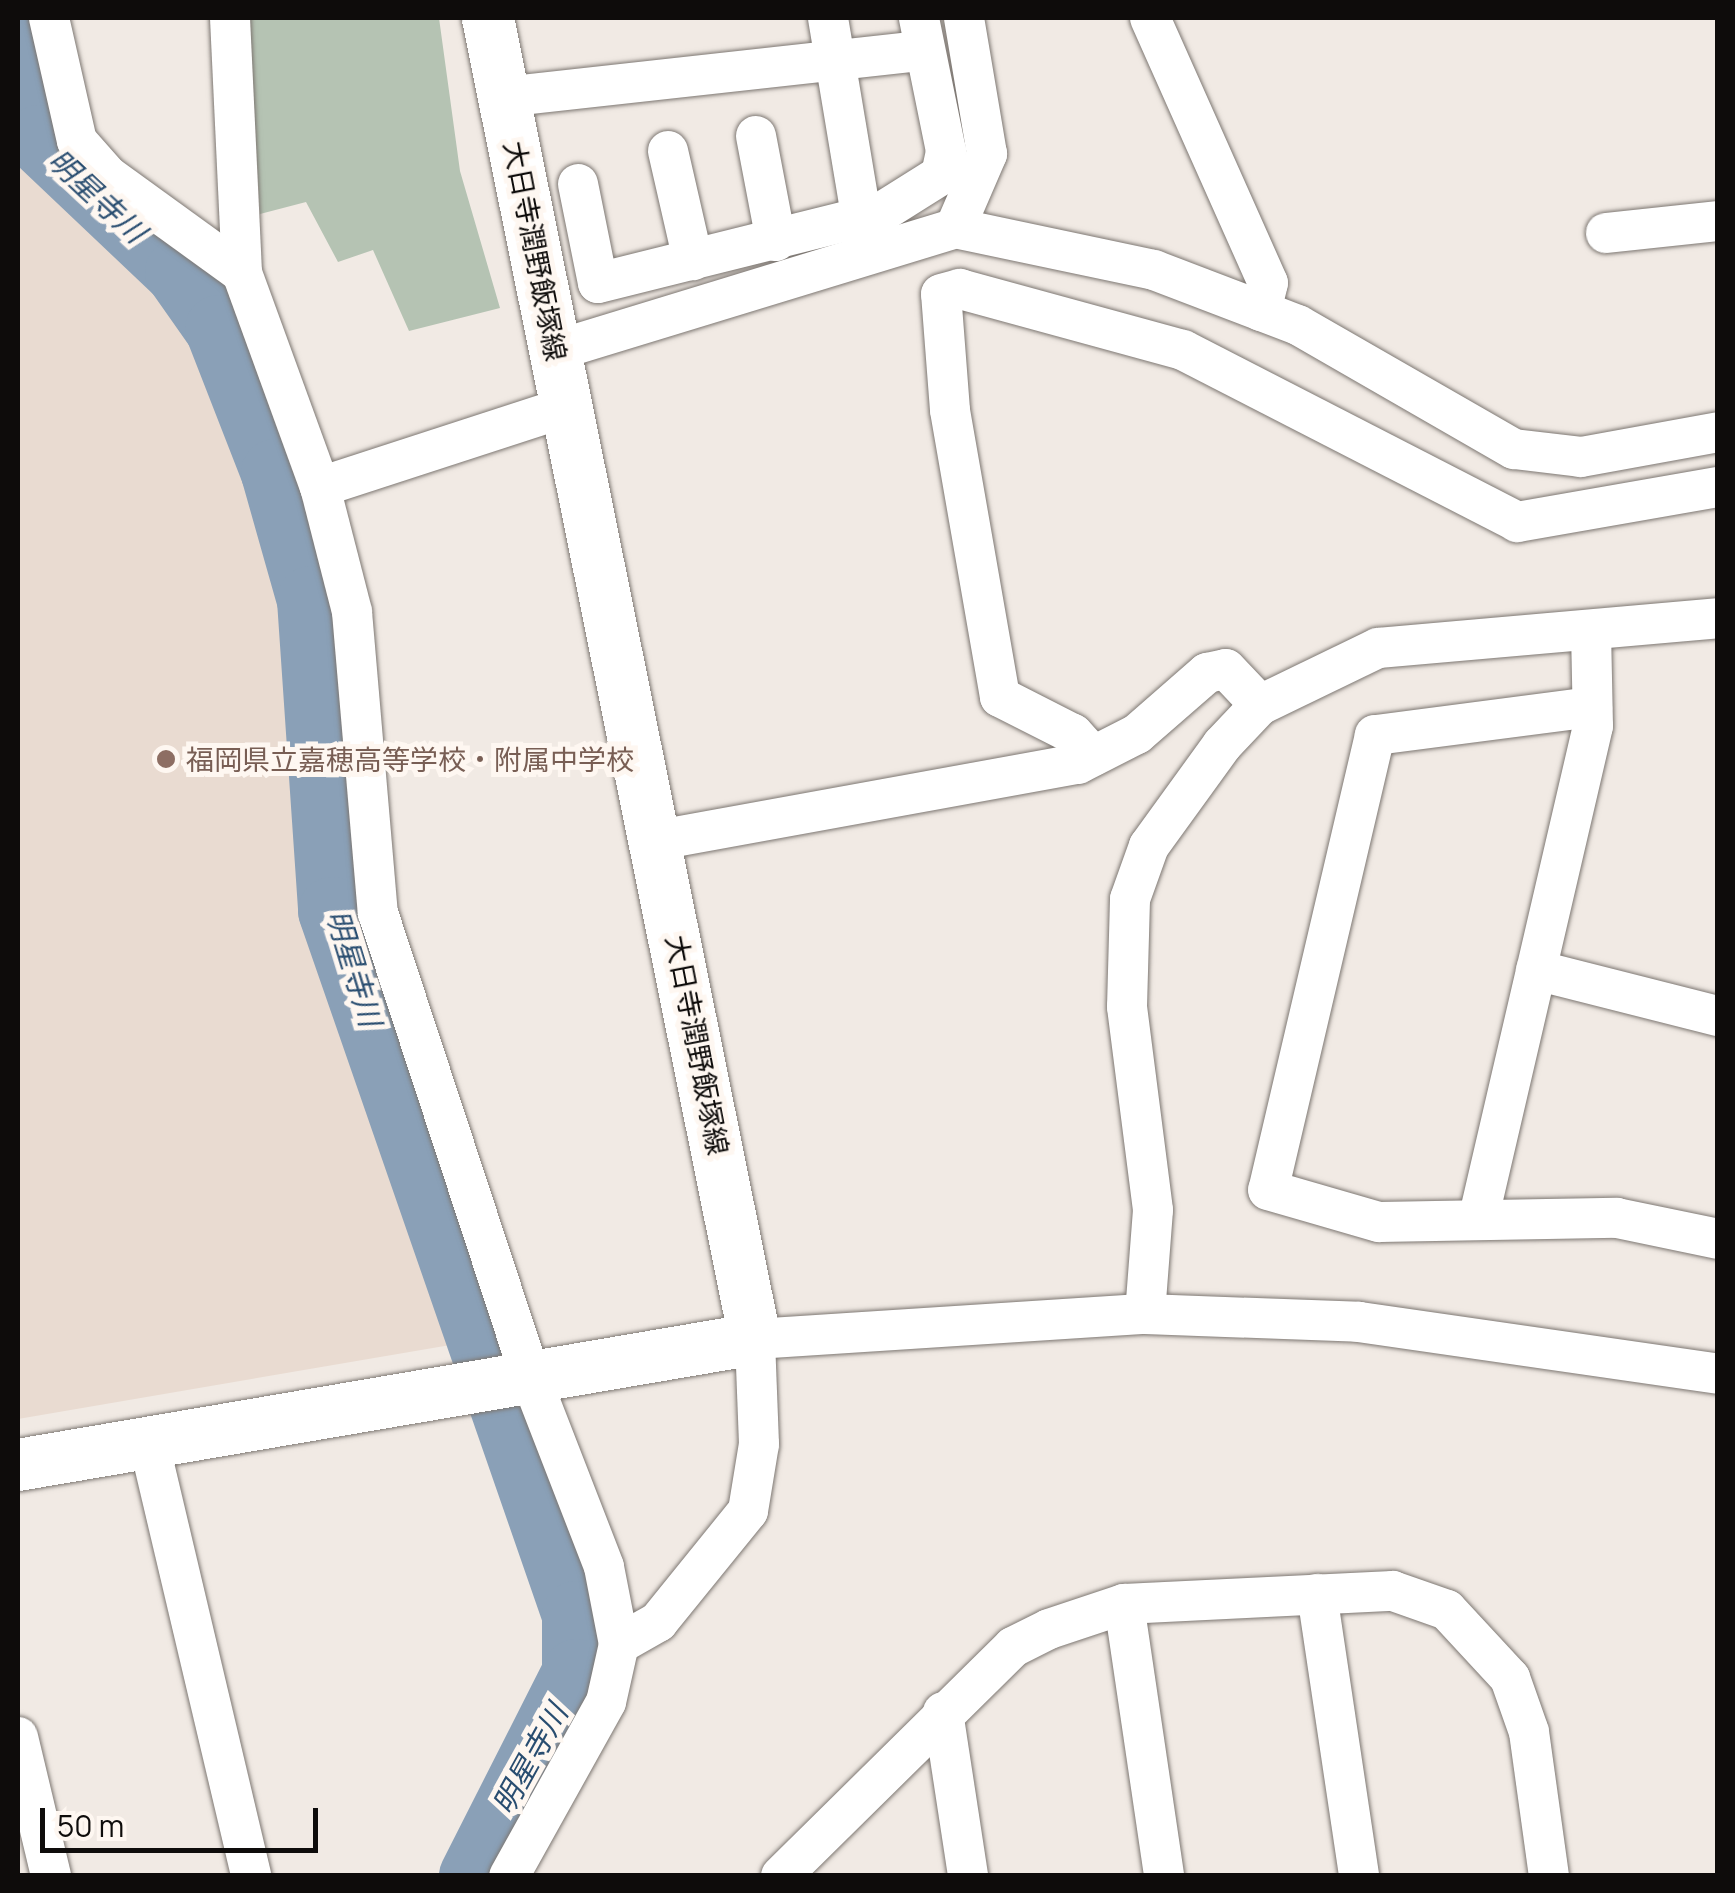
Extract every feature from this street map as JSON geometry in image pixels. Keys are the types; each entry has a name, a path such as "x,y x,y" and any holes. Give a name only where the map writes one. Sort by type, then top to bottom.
{"main road":[{"name":"大日寺潤野飯塚線","path":"488,18 658,840 755,1339"},
{"path":"18,1464 532,1381 755,1339"}],"street":[{"path":"49,18 77,141 108,176 242,274"},
{"path":"230,18 242,274 320,487 352,612 378,913 532,1381 604,1566 619,1644 606,1702 509,1876"},
{"path":"828,18 838,59 862,221"},
{"path":"954,228 987,154 964,18"},
{"path":"1150,18 1268,283 1261,311"},
{"path":"504,96 838,59 920,34 946,152 940,174 862,221 598,282 578,184"},
{"path":"756,136 776,241"},
{"path":"668,151 693,260"},
{"path":"1606,233 1718,222"},
{"path":"556,350 954,228 1154,270 1261,311 1514,449 1580,457 1718,432"},
{"path":"1093,756 1073,734 1000,696 950,410 941,294 960,289 1183,350 1517,522 1718,487"},
{"path":"320,487 566,407"},
{"path":"1146,1314 1153,1210 1127,1007 1130,900 1178,800 1260,705 1378,648 1718,618"},
{"path":"1479,1216 1592,707 1591,630"},
{"path":"658,840 1093,756 1137,734 1208,673 1226,669 1260,705"},
{"path":"1592,707 1376,735 1268,1190 1379,1222 1479,1216 1617,1218 1718,1239"},
{"path":"1536,970 1718,1016"},
{"path":"619,1644 658,1622 748,1511 760,1444 755,1339 1146,1314 1359,1322 1718,1374"},
{"path":"149,1443 252,1876"},
{"path":"781,1876 1013,1647 1124,1604 1393,1591 1448,1610 1474,1632 1510,1678 1529,1732 1549,1876"},
{"path":"1317,1594 1360,1876"},
{"path":"1124,1604 1164,1876"},
{"path":"943,1712 968,1876"},
{"path":"18,1737 52,1876"}],"shaded area":[{"name":"福岡県立嘉穂高等学校・附属中学校","path":"18,75 31,143 47,167 169,276 212,333 296,600 322,911 468,1342 18,1419"}],"green space":[{"path":"249,18 439,18 460,171 500,308 409,331 373,250 338,262 306,202 260,214"}],"waterway":[{"name":"明星寺川","path":"18,32 39,139 179,272 219,329 275,473 311,600 332,911 576,1615 576,1673 473,1876"}],"place":[{"name":"福岡県立嘉穂高等学校・附属中学校","path":"166,759"}]}
